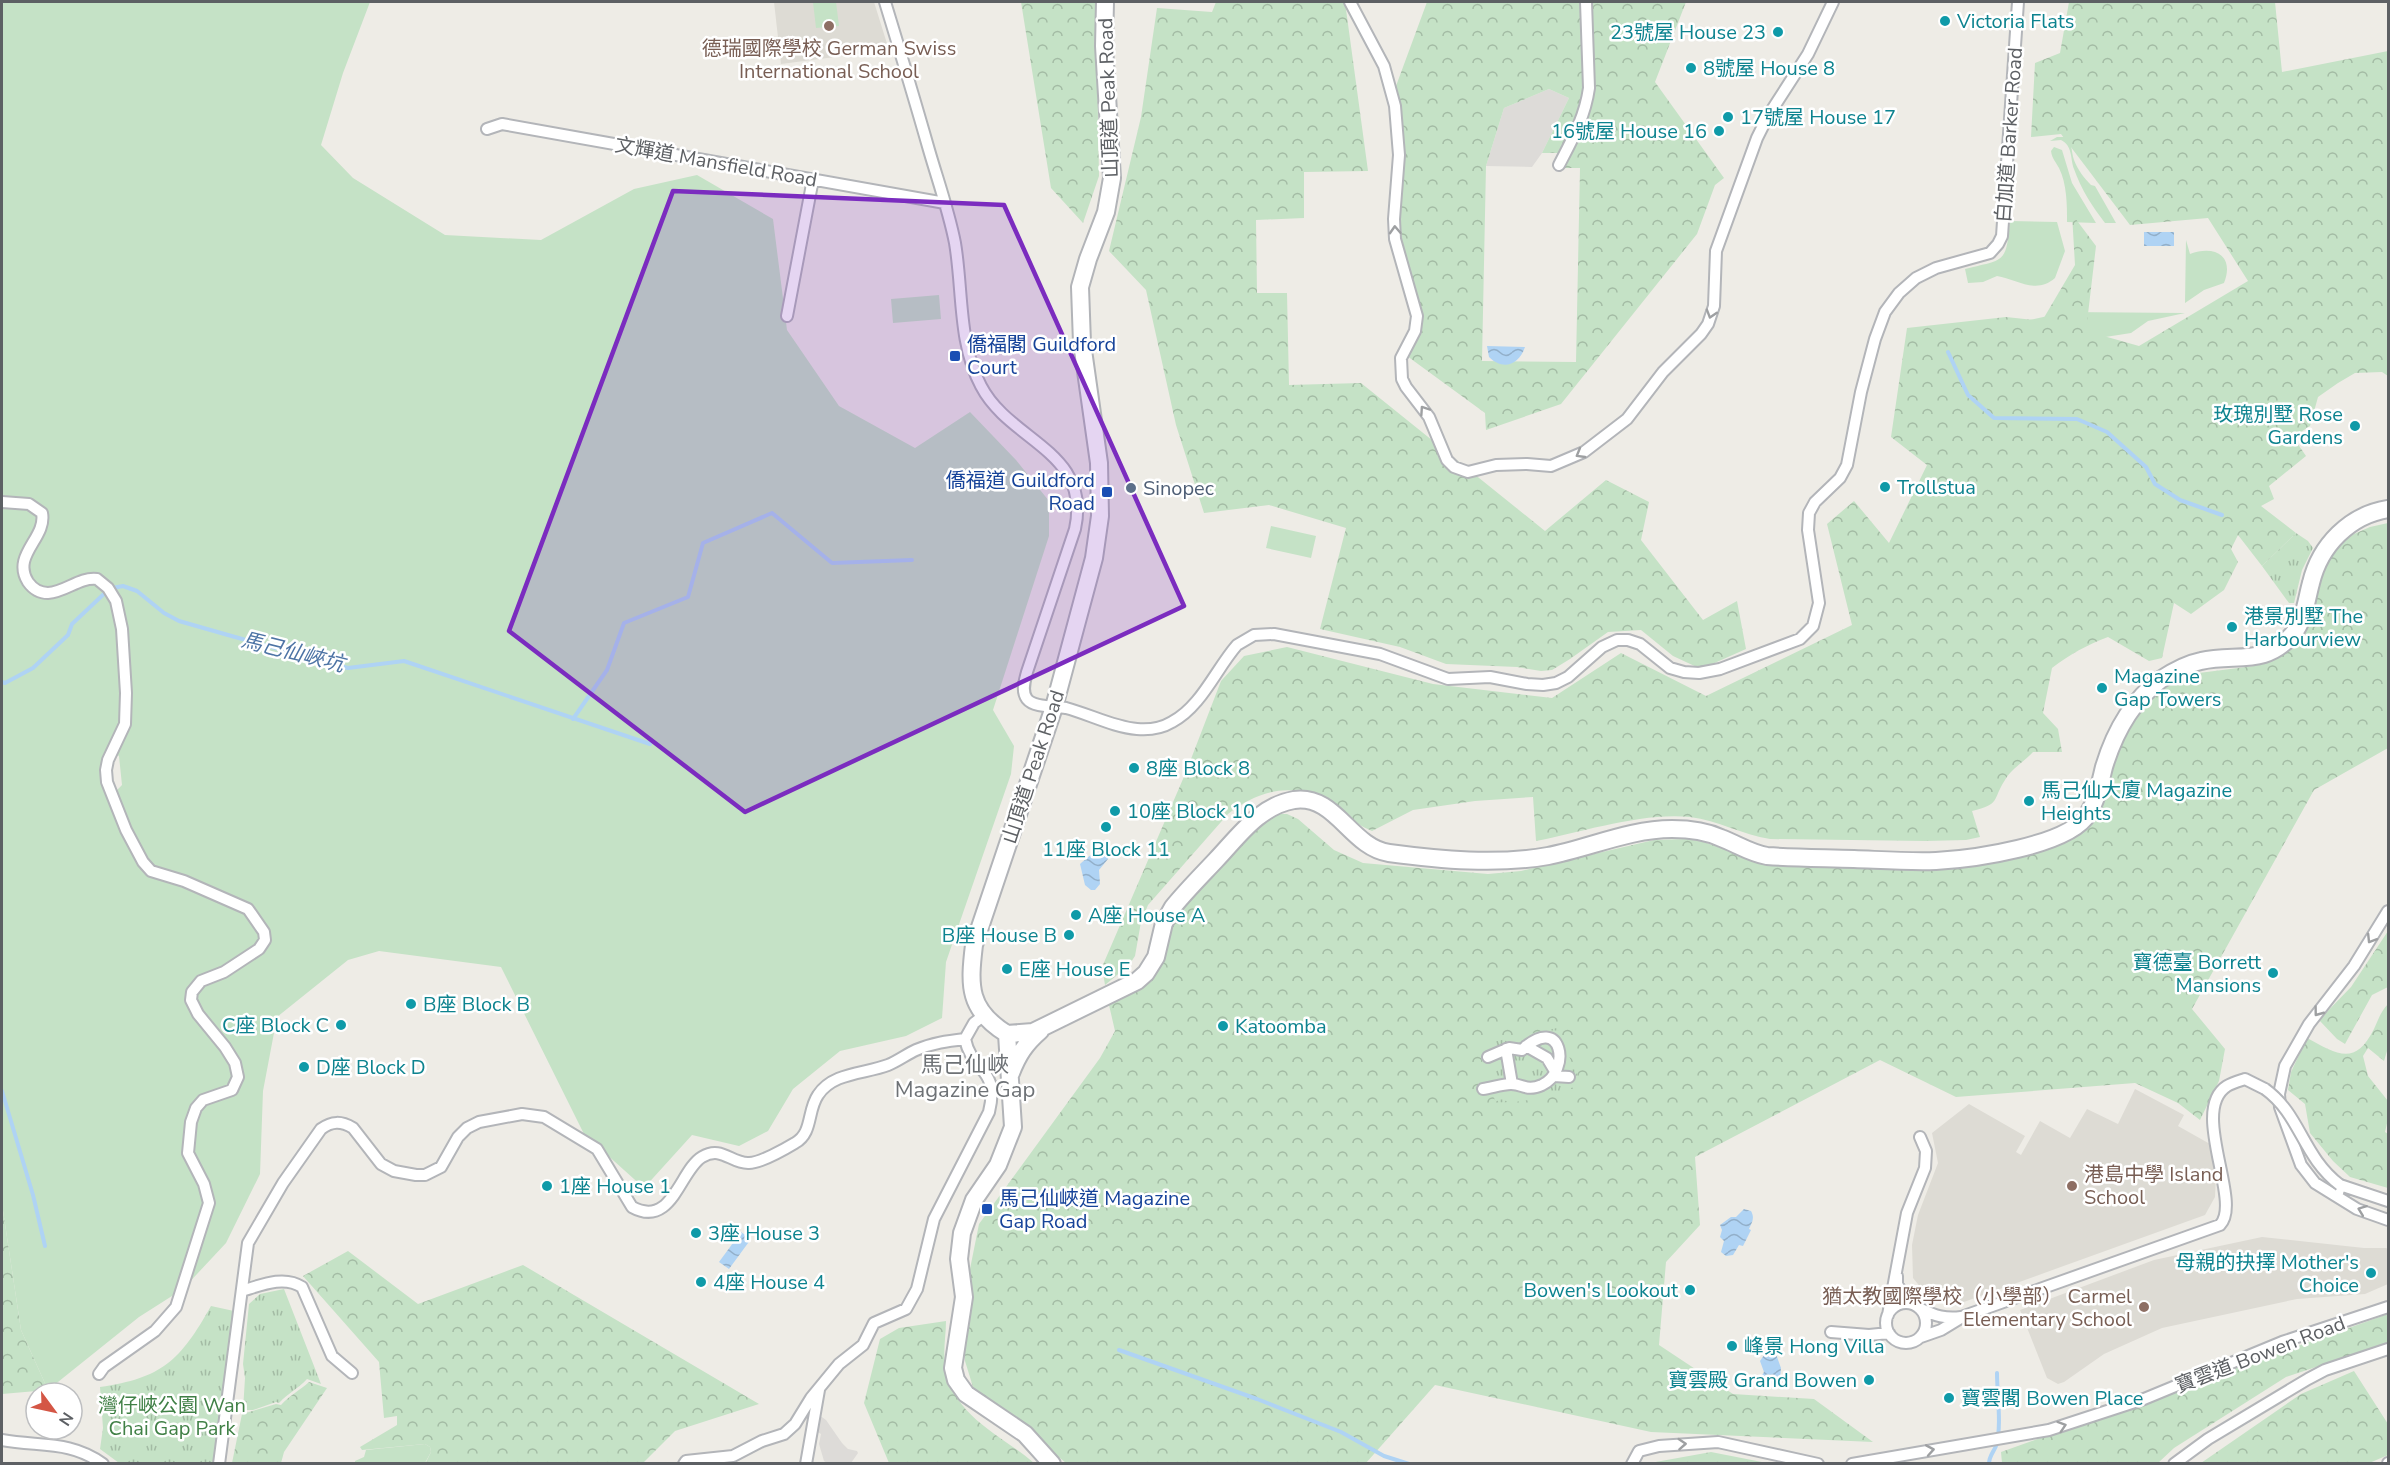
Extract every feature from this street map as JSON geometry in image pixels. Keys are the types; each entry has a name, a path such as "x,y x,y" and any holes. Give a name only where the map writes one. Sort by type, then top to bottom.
{"main road":[{"name":"山頂道 Peak Road","path":"983,1016 972,994 970,976 974,945 1054,707 1095,558 1100,516 1099,463 1082,342 1080,287 1106,212 1112,178 1104,46 1105,2"},
{"path":"983,1016 1007,1034 1033,1032 1095,1000 1124,989 1142,978 1156,957 1164,923 1173,907 1254,820 1274,807 1294,800 1307,800 1328,809 1356,837 1383,852 1482,861 1539,857 1642,832 1671,829 1703,832 1748,851 1767,856 1920,861 1967,857 2061,837 2075,829 2089,814 2118,731 2134,705 2150,688 2188,664 2208,660 2250,658 2266,654 2280,646 2292,635 2301,621 2313,572 2328,546 2343,530 2360,518 2388,509"},
{"path":"1010,1077 1024,1047 1050,1024"},
{"path":"1007,1034 1013,1127 998,1165 974,1200 962,1233 959,1259 964,1298 953,1368 956,1380 966,1394 1025,1434 1052,1464"}],"street":[{"path":"885,2 955,243 966,339 975,373 985,393 998,411 1061,463 1071,478 1076,493 1078,518 1024,690 1028,701 1054,707"},
{"path":"1350,2 1384,66 1395,106 1399,155 1394,219 1395,239 1417,316 1415,331 1401,358 1401,374 1406,387 1429,417 1445,455 1454,467 1468,472 1496,465 1556,465 1584,452 1623,423 1663,372 1693,344 1708,324 1714,306 1715,256 1762,125 1808,54 1833,2"},
{"path":"1559,165 1581,122 1587,101 1589,88 1586,2"},
{"name":"白加道 Barker Road","path":"1054,707 1131,728 1144,729 1166,725 1179,718 1190,708 1237,645 1243,640 1260,634 1282,635 1367,650 1448,679 1490,677 1543,685 1556,683 1568,677 1602,646 1617,640 1628,640 1640,644 1670,668 1699,673 1720,669 1805,636 1815,622 1820,603 1808,530 1809,513 1815,502 1840,478 1847,465 1861,392 1875,339 1885,312 1899,293 1916,278 1936,268 1990,253 2002,236 2018,2"},
{"name":"文輝道 Mansfield Road","path":"487,129 502,124 945,203"},
{"path":"787,316 813,179"},
{"path":"2,502 29,504 42,513 40,527 23,563 24,573 31,586 44,592 52,592 84,580 97,579 105,584 116,601 122,629 126,711 124,728 108,760 106,778 126,830 143,862 151,871 184,881 248,909 261,925 265,935 264,943 259,949 224,972 201,981 192,992 191,1000 198,1014 229,1052 238,1073 232,1090 203,1100 196,1108 191,1122 188,1153 207,1190 209,1210 176,1307 155,1331 104,1367 99,1374"},
{"path":"2388,911 2354,966 2309,1024 2285,1066 2280,1083 2280,1107 2301,1165 2315,1183 2357,1209 2388,1220"},
{"path":"684,1464 686,1461 702,1458 718,1459 733,1456 762,1441 784,1434 802,1415 811,1398 839,1364 863,1345 874,1323 906,1309 917,1290 934,1219 989,1112 992,1101 990,1077 968,1050 965,1039 974,1023 983,1016"},
{"path":"1483,1089 1512,1084 1526,1089 1540,1086 1555,1074 1558,1051 1552,1038 1547,1037 1532,1041 1519,1051 1512,1048 1506,1049 1488,1057"},
{"path":"219,1464 248,1243 283,1183 321,1129 340,1122 353,1128 381,1164 394,1171 426,1175 441,1167 458,1137 467,1128 479,1122 522,1114 544,1117 597,1149 632,1207 640,1212 649,1213 667,1202 680,1189 699,1158 718,1153 726,1154 740,1162 754,1162 796,1143 808,1129 813,1104 818,1094 837,1080 891,1064 925,1046 965,1039"},
{"path":"1527,1046 1547,1058 1555,1074"},
{"path":"1506,1049 1512,1084"},
{"path":"1555,1074 1569,1077"},
{"path":"1920,1137 1926,1151 1925,1168 1907,1213 1886,1321 1892,1338 1904,1343 1910,1343 1941,1330 1964,1316 2220,1225 2225,1220 2227,1204 2215,1146 2214,1111 2217,1099 2226,1087 2245,1079 2277,1098 2288,1111 2308,1149 2323,1170 2340,1185 2388,1201"},
{"path":"2337,1197 2340,1185"},
{"path":"1896,1264 1897,1284 1908,1303"},
{"path":"242,1291 280,1281 293,1282 302,1287 332,1356 352,1374"},
{"path":"1887,1315 1896,1306 1908,1303 1933,1316 1949,1318 1964,1316"},
{"name":"寶雲道 Bowen Road","path":"1852,1464 2049,1430 2144,1400 2282,1342 2388,1307"},
{"path":"1920,1308 1926,1319 1921,1337"},
{"path":"1831,1332 1869,1335 1889,1333"},
{"path":"2174,1464 2208,1439 2308,1379 2325,1370 2388,1349"},
{"path":"806,1464 820,1386"},
{"path":"2,1440 16,1443 50,1444 81,1450 103,1464"},
{"path":"1632,1464 1639,1451 1659,1446 1718,1442 1818,1464"}],"highlighted area":[{"path":"673,191 1004,205 1184,606 745,812 509,631"}],"shaded area":[{"name":"德瑞國際學校 German Swiss International School","path":"774,2 874,2 889,50 781,64"},
{"path":"1549,89 1569,98 1542,153 1532,167 1486,166 1504,108"},
{"name":"港島中學 Island School","path":"2135,1089 2184,1115 2178,1126 2210,1144 2216,1175 2215,1197 2205,1215 1961,1303 1944,1303 1927,1295 1913,1278 1912,1245 1918,1215 1938,1163 1932,1133 1969,1104 2025,1136 2016,1152 2021,1155 2040,1121 2070,1138 2087,1109 2118,1124"},
{"name":"猶太教國際學校（小學部） Carmel Elementary School","path":"2262,1237 2364,1248 2386,1248 2388,1249 2388,1284 2365,1294 2297,1299 2162,1328 2104,1354 2064,1382 2058,1384 2047,1378 2020,1310 2154,1260"},
{"path":"819,1415 826,1420 848,1449 857,1451 851,1463 824,1461 819,1444 821,1434 816,1431"}],"green space":[{"path":"2,2 370,2 343,73 321,145 353,178 445,235 541,240 634,189 697,175 773,219 787,330 839,406 915,448 970,412 1016,460 1049,501 1049,536 993,710 1014,746 1011,774 946,962 942,1018 906,1036 840,1051 793,1089 768,1131 739,1146 692,1135 644,1188 584,1134 501,967 379,951 348,960 277,1017 263,1091 260,1174 226,1243 183,1289 139,1317 59,1381 44,1381 21,1330 2,1204","holes":["109,751 119,756 122,785 115,792 110,791 101,775 103,763"]},
{"path":"813,2 836,2 839,26 816,28"},
{"path":"1021,2 1096,2 1099,176 1083,223 1051,188"},
{"path":"1216,2 1345,2 1368,171 1304,172 1304,218 1256,220 1257,293 1287,293 1289,385 1361,383 1545,531 1606,480 1649,502 1641,540 1703,620 1737,601 1746,649 1701,669 1673,656 1641,630 1608,632 1552,670 1446,664 1400,647 1320,629 1346,528 1269,505 1204,513 1176,425 1146,290 1109,251 1141,117 1157,8 1212,12"},
{"path":"1427,2 1581,2 1584,88 1576,120 1560,153 1542,153 1569,98 1549,89 1504,108 1486,166 1482,361 1576,362 1580,168 1563,168 1582,130 1594,88 1591,2 1686,2 1655,82 1724,178 1715,185 1697,234 1561,404 1486,430 1485,413 1407,356 1422,314 1402,249 1399,222 1404,147 1396,86"},
{"path":"2069,2 2275,2 2282,72 2388,51 2388,376 2382,372 2355,373 2338,383 2318,397 2310,426 2293,437 2306,456 2269,486 2274,499 2261,506 2296,533 2262,566 2238,535 2231,549 2238,562 2224,590 2191,614 2174,603 2162,658 2149,661 2108,637 2079,650 2052,668 2043,713 2058,729 2062,752 2033,752 2008,776 1992,803 1972,811 1980,837 1966,840 1925,841 1770,839 1700,819 1672,816 1633,820 1536,841 1533,797 1475,801 1413,810 1372,831 1311,795 1289,790 1278,791 1257,797 1228,814 1148,905 1141,922 1135,956 1129,965 1105,985 1102,967 1186,772 1221,681 1244,656 1287,647 1433,684 1552,698 1621,653 1706,696 1852,625 1827,524 1854,501 1889,543 1927,465 1891,437 1907,328 2006,317 2042,321 2075,265 2072,214 2096,246 2086,331 2139,346 2248,281 2208,218 2130,225 2061,134 2031,137 2035,63 2060,53"},
{"path":"2057,137 2066,137 2081,174 2091,185 2095,186 2116,223 2105,223 2096,210 2083,190 2068,146 2061,140 2050,141"},
{"path":"2054,147 2062,150 2072,183 2096,223 2067,222 2065,188 2062,174 2051,151"},
{"path":"2010,221 2057,222 2065,251 2055,278 2048,283 2033,286 1997,276 1983,282 1968,283 1965,269 1996,261 2005,252"},
{"path":"2186,240 2190,254 2207,251 2220,255 2227,265 2227,273 2224,283 2204,290 2185,303"},
{"path":"939,295 941,319 893,323 891,299"},
{"path":"2066,312 2185,313 2148,321 2131,333 2099,338 1997,327"},
{"path":"2388,523 2388,748 2314,790 2192,1009 2225,1049 2219,1081 2200,1120 2178,1103 2135,1083 1956,1097 1880,1060 1695,1157 1700,1225 1666,1262 1659,1345 1733,1394 1814,1399 1873,1442 1651,1432 1435,1385 1366,1463 1066,1463 979,1395 973,1387 965,1361 960,1319 979,1224 1100,1058 1115,1031 1109,1005 1131,993 1172,920 1256,828 1276,814 1287,814 1298,819 1334,850 1363,863 1488,874 1521,871 1654,840 1687,839 1704,842 1752,859 2046,849 2066,842 2083,830 2129,709 2183,675 2254,666 2289,651 2311,614 2318,583 2335,549 2354,534"},
{"path":"1271,526 1316,536 1311,558 1266,548"},
{"path":"2296,533 2308,541 2313,548 2302,570 2294,603 2289,603 2262,566"},
{"path":"2388,931 2388,987 2372,995 2345,1044 2319,1020 2351,987"},
{"path":"2388,1004 2387,1051 2384,1061 2368,1048 2363,1056 2368,1076 2388,1101 2385,1132 2388,1134 2388,1188 2350,1177 2333,1161 2310,1133 2305,1104 2288,1090 2291,1072 2307,1038 2336,1052 2352,1053 2360,1049 2367,1041"},
{"path":"1557,1028 1581,1084 1540,1098 1518,1102 1496,1102 1486,1081 1479,1045"},
{"path":"2,1204 21,1330 44,1381 24,1381 24,1392 2,1394"},
{"path":"348,1251 418,1304 523,1265 759,1404 675,1431 643,1463 425,1464 431,1452 430,1447 425,1444 362,1450 360,1447 397,1425 397,1416 384,1418 379,1362 303,1276"},
{"path":"284,1289 321,1384 307,1379 279,1403 253,1410 243,1410 245,1378 243,1364 249,1304 260,1294"},
{"name":"灣仔峽公園 Wan Chai Gap Park","path":"211,1306 234,1311 214,1463 119,1463 100,1449 103,1428 100,1387 139,1378 167,1364 189,1341"},
{"path":"2388,1314 2388,1343 2286,1377 2174,1448 2158,1463 2002,1463 2001,1452"},
{"path":"946,1321 945,1363 949,1381 957,1397 979,1422 1034,1463 889,1463 864,1403 880,1339 899,1328"},
{"path":"2354,1371 2388,1424 2388,1455 2367,1464 2201,1463 2301,1394"},
{"path":"309,1382 327,1388 284,1452 281,1463 232,1463 242,1414 276,1404 281,1405"},
{"path":"425,1444 430,1447 431,1452 425,1463 355,1464 355,1461 364,1457 366,1450"},
{"path":"1711,1452 1767,1463 1650,1463"}],"water":[{"path":"2144,232 2174,232 2174,246 2144,246"},
{"path":"1487,346 1525,347 1515,362 1505,365 1489,357"},
{"path":"1100,847 1107,851 1108,859 1099,870 1100,884 1095,890 1091,890 1085,885 1080,864"},
{"path":"1744,1209 1751,1211 1753,1216 1749,1229 1751,1230 1743,1246 1739,1245 1733,1255 1726,1256 1721,1252 1724,1241 1720,1237 1722,1230 1720,1225 1731,1217 1736,1217"},
{"path":"741,1232 751,1239 729,1269 719,1262"},
{"path":"1772,1343 1781,1368 1780,1379 1771,1384 1765,1382 1761,1377 1764,1372 1760,1361"}],"waterway":[{"path":"1948,352 1968,395 1994,418 2077,419 2107,432 2146,467 2155,484 2180,500 2222,515"},
{"path":"573,719 607,670 624,623 688,597 703,543 772,513 832,563 912,560"},
{"name":"馬己仙峽坑","path":"113,588 123,586 137,591 164,613 179,621 348,668 404,661 650,744"},
{"name":"馬己仙峽坑","path":"2,682 5,683 33,668 68,635 72,624 106,592"},
{"path":"2,1091 33,1195 45,1246"},
{"path":"1119,1350 1257,1399 1341,1432 1384,1456 1409,1464"},
{"path":"1989,1464 1999,1430 1997,1373"}],"place":[{"name":"Victoria Flats","path":"1945,21"},
{"name":"德瑞國際學校 German Swiss International School","path":"829,26"},
{"name":"23號屋 House 23","path":"1778,32"},
{"name":"8號屋 House 8","path":"1691,68"},
{"name":"17號屋 House 17","path":"1728,117"},
{"name":"16號屋 House 16","path":"1719,131"},
{"name":"僑福閣 Guildford Court","path":"955,356"},
{"name":"玫瑰別墅 Rose Gardens","path":"2355,426"},
{"name":"Trollstua","path":"1885,487"},
{"name":"Sinopec","path":"1131,488"},
{"name":"僑福道 Guildford Road","path":"1107,492"},
{"name":"港景別墅 The Harbourview","path":"2232,627"},
{"name":"Magazine Gap Towers","path":"2102,688"},
{"name":"8座 Block 8","path":"1134,768"},
{"name":"馬己仙大廈 Magazine Heights","path":"2029,801"},
{"name":"10座 Block 10","path":"1115,811"},
{"name":"11座 Block 11","path":"1106,827"},
{"name":"A座 House A","path":"1076,915"},
{"name":"B座 House B","path":"1069,935"},
{"name":"E座 House E","path":"1007,969"},
{"name":"寶德臺 Borrett Mansions","path":"2273,973"},
{"name":"B座 Block B","path":"411,1004"},
{"name":"C座 Block C","path":"341,1025"},
{"name":"Katoomba","path":"1223,1026"},
{"name":"D座 Block D","path":"304,1067"},
{"name":"1座 House 1","path":"547,1186"},
{"name":"港島中學 Island School","path":"2072,1186"},
{"name":"馬己仙峽道 Magazine Gap Road","path":"987,1209"},
{"name":"3座 House 3","path":"696,1233"},
{"name":"母親的抉擇 Mother's Choice","path":"2371,1273"},
{"name":"4座 House 4","path":"701,1282"},
{"name":"Bowen's Lookout","path":"1690,1290"},
{"name":"猶太教國際學校（小學部） Carmel Elementary School","path":"2144,1307"},
{"name":"峰景 Hong Villa","path":"1732,1346"},
{"name":"寶雲殿 Grand Bowen","path":"1869,1380"},
{"name":"寶雲閣 Bowen Place","path":"1949,1398"}],"district":[{"name":"馬己仙峽 Magazine Gap","path":"965,1076"}]}
